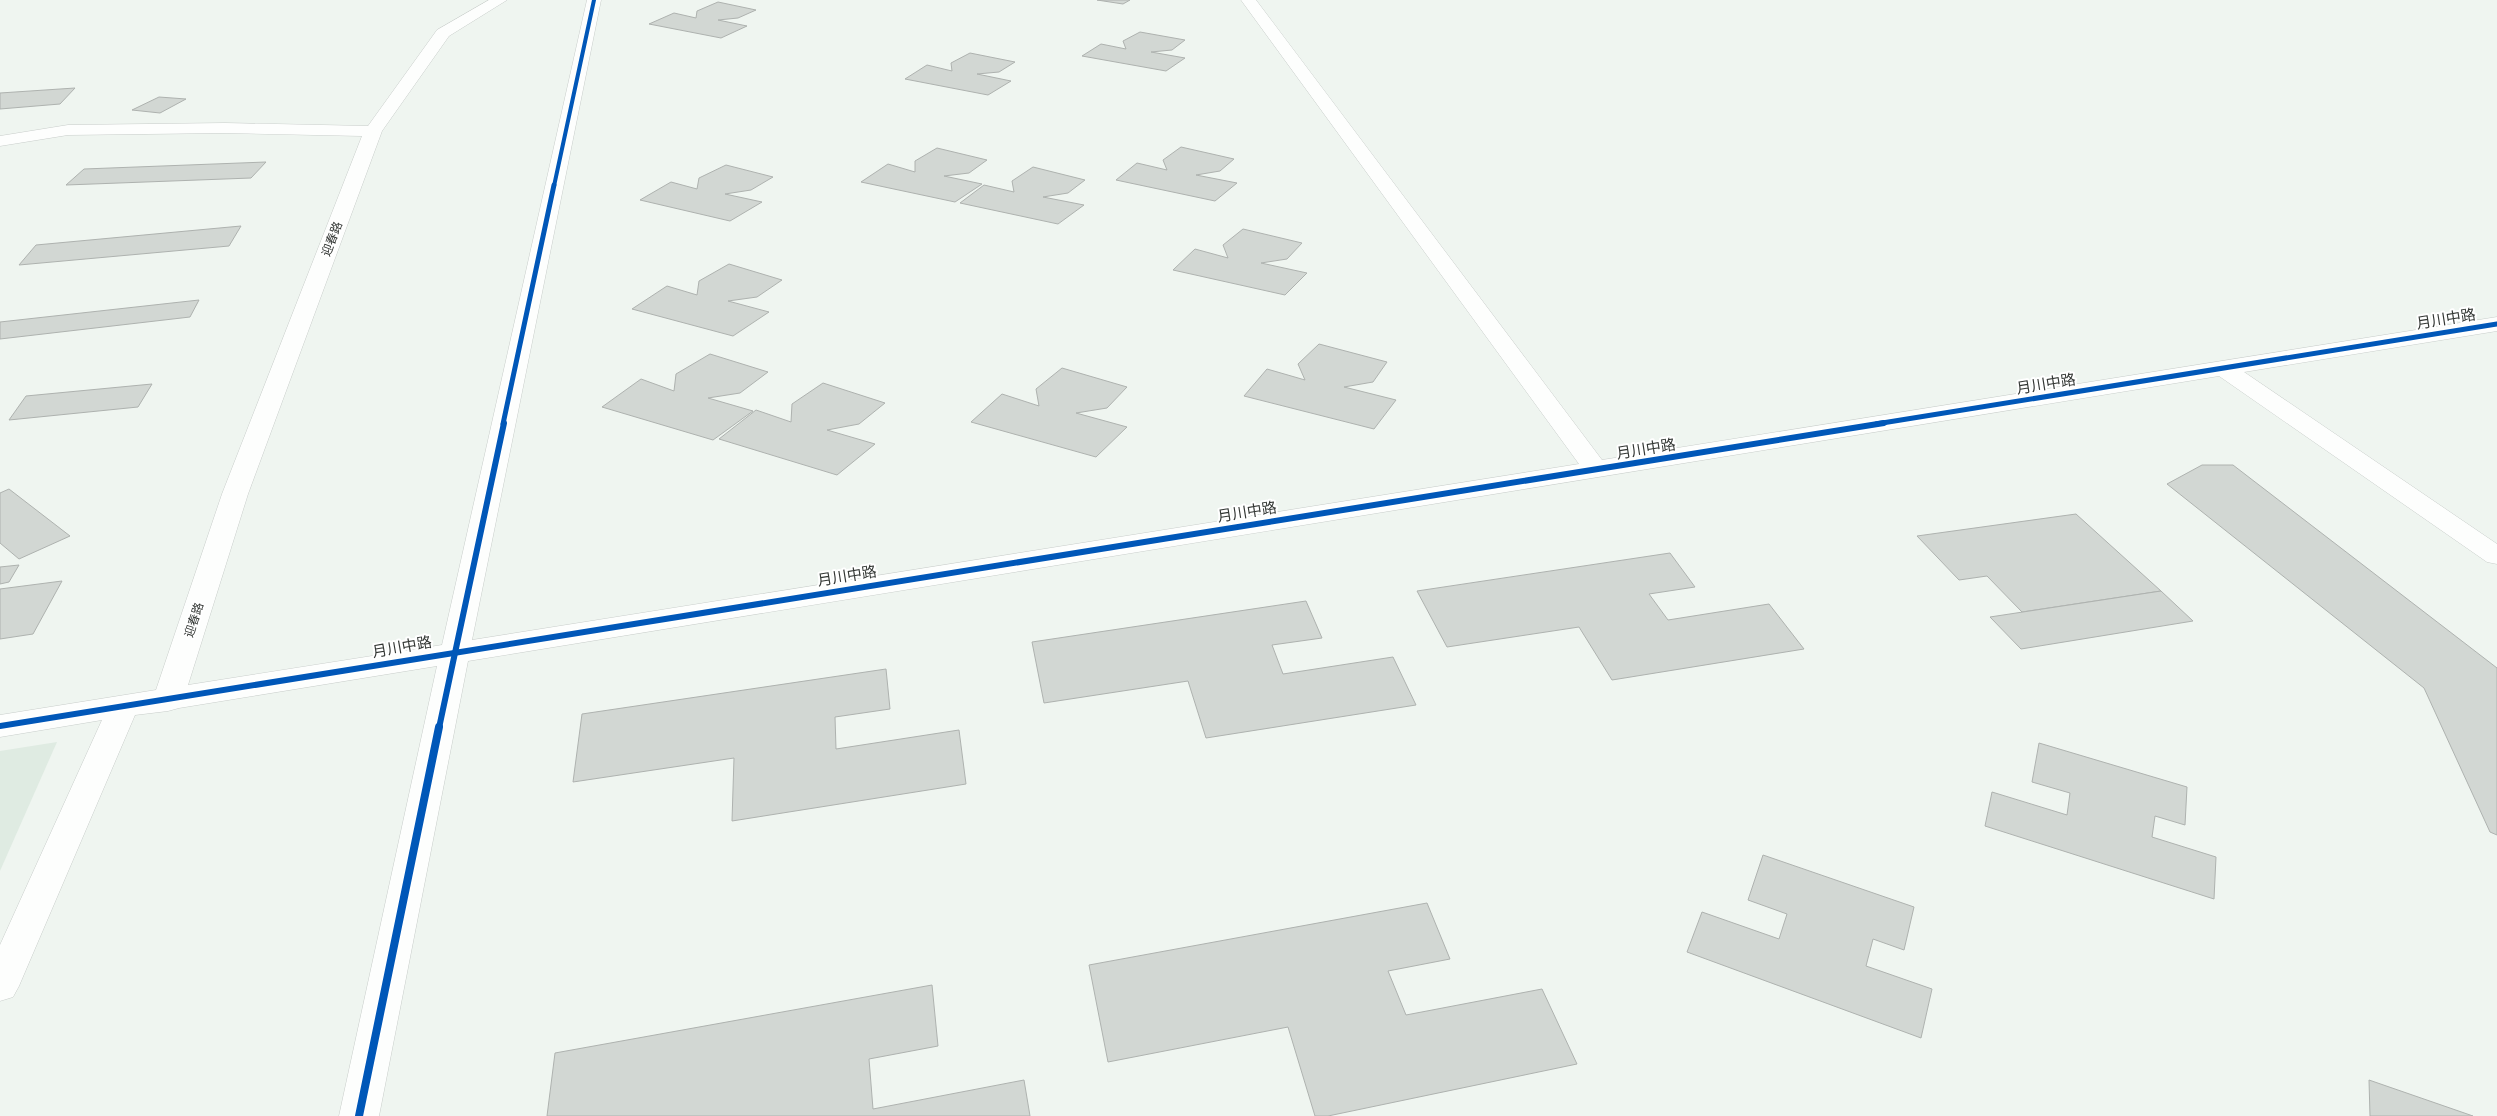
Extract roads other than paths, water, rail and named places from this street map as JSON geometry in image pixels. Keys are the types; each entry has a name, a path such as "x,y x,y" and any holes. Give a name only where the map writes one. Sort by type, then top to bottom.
{"street":[{"name":"迎春路","path":"168,700 235,494 373,130 443,33 500,0"},
{"path":"359,1116 455,651 594,0"},
{"path":"1248,0 1596,470"},
{"path":"0,141 68,130 225,128 373,130"},
{"name":"月川中路","path":"0,726 123,708 455,651 1596,470 2497,324"},
{"path":"2223,368 2497,556"},
{"path":"0,986 123,708"}]}
